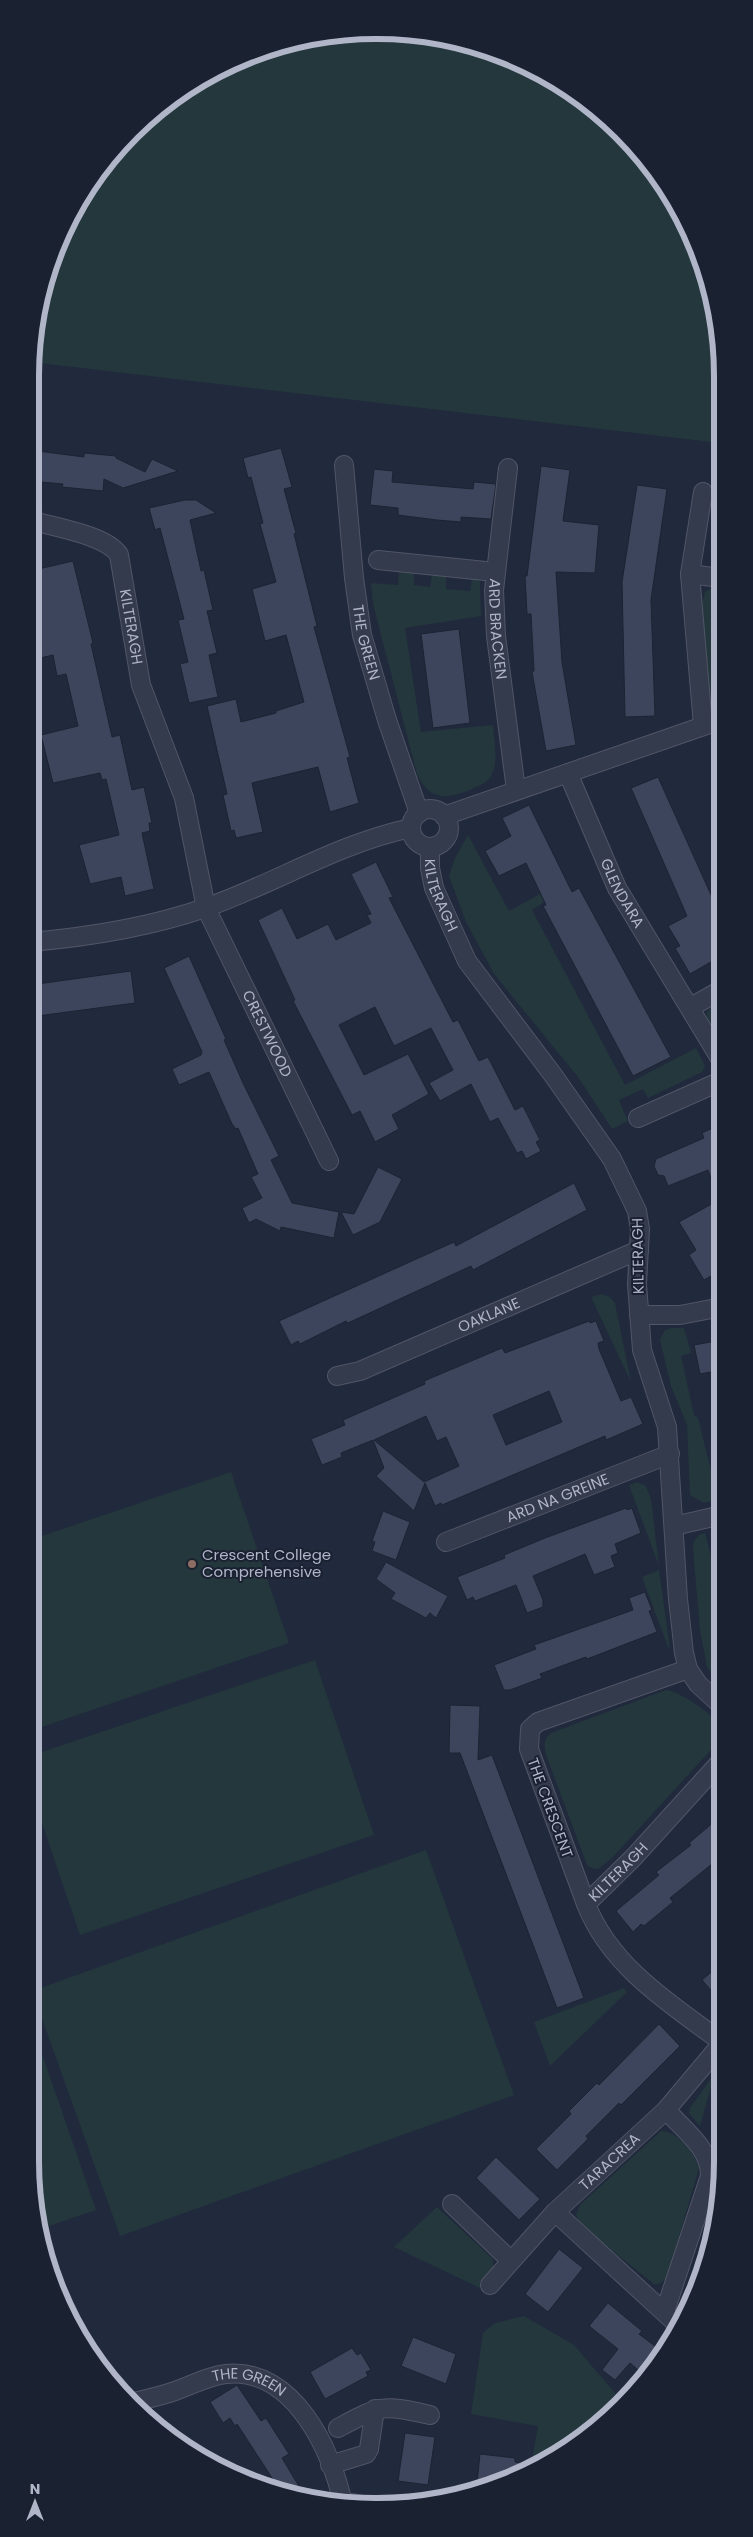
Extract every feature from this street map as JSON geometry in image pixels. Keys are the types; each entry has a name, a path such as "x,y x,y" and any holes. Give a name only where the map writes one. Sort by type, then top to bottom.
{"street":[{"name":"THE GREEN","path":"344,466 355,585 362,635 415,820"},
{"name":"ARD BRACKEN","path":"508,468 495,572 496,634 516,790"},
{"path":"703,492 690,574 703,725"},
{"name":"KILTERAGH","path":"39,523 101,540 115,548 119,554 141,685 184,798 206,908"},
{"path":"378,560 495,572"},
{"path":"690,574 714,577"},
{"path":"444,816 714,722"},
{"name":"GLENDARA","path":"568,773 617,888 714,1048"},
{"path":"39,941 118,930 206,908 292,871 387,834 415,820 429,809 444,816 449,827 446,839 436,846 430,847 419,844 414,839 415,820"},
{"name":"KILTERAGH","path":"430,847 430,868 434,888 466,961 553,1075 612,1159 637,1211 640,1229 639,1315 642,1350 667,1427 678,1599 684,1652 688,1669 698,1684 714,1699"},
{"name":"CRESTWOOD","path":"206,908 329,1161"},
{"path":"691,1007 714,994"},
{"path":"638,1118 714,1085"},
{"name":"OAKLANE","path":"337,1376 360,1371 639,1250"},
{"path":"639,1315 680,1315 714,1309"},
{"name":"ARD NA GREINE","path":"446,1542 670,1454"},
{"path":"674,1526 714,1517"},
{"name":"THE CRESCENT","path":"586,1904 529,1749 530,1729 538,1722 688,1669"},
{"name":"KILTERAGH","path":"714,1769 634,1857 586,1904 598,1929 631,1971 648,1987 714,2036"},
{"name":"TARACREA","path":"490,2285 510,2260 555,2212 666,2110 714,2052"},
{"path":"665,2311 710,2176 708,2157 666,2110"},
{"path":"452,2204 510,2260"},
{"path":"555,2212 674,2320"},
{"name":"THE GREEN","path":"140,2401 175,2391 209,2377 225,2374 254,2375 280,2390 306,2417 320,2438 341,2496"},
{"path":"338,2428 375,2408 396,2407 430,2415"},
{"path":"330,2465 366,2454 369,2448 375,2408"}],"shaded area":[{"path":"354,39 399,39 442,45 506,64 564,96 615,138 657,189 689,247 708,311 714,354 714,442 39,363 45,311 64,247 96,189 138,138 189,96 247,64 311,45"},
{"path":"399,571 414,572 414,585 430,587 432,574 446,575 446,589 470,591 472,578 476,578 480,582 481,616 405,628 421,732 493,725 495,764 491,776 480,785 455,795 440,796 434,794 422,783 417,774 373,604 371,583 398,585"},
{"path":"714,587 714,700 709,695 702,602 705,592"},
{"path":"468,835 509,911 540,894 544,902 532,910 625,1085 696,1048 705,1066 702,1072 648,1098 643,1089 619,1100 628,1121 612,1129 578,1077 494,974 466,922 449,876 454,860"},
{"path":"714,1006 714,1030 707,1017 707,1011"},
{"path":"602,1294 610,1297 615,1303 631,1382 591,1297"},
{"path":"684,1328 691,1353 681,1356 694,1415 698,1418 714,1483 714,1500 704,1503 690,1495 687,1425 671,1386 660,1340 665,1330"},
{"path":"231,1472 289,1643 39,1728 39,1537"},
{"path":"637,1482 646,1486 651,1499 659,1566 629,1485"},
{"path":"705,1533 714,1568 714,1676 707,1667 700,1630 693,1550 694,1541 699,1535"},
{"path":"659,1570 670,1648 642,1577"},
{"path":"315,1660 374,1835 80,1935 39,1814 39,1753"},
{"path":"666,1690 686,1698 714,1718 714,1747 612,1858 598,1869 587,1865 546,1755 545,1740 551,1733"},
{"path":"426,1850 514,2095 120,2236 39,2010 39,1988"},
{"path":"624,1988 627,1992 550,2066 534,2022"},
{"path":"39,2045 96,2210 45,2227 39,2183"},
{"path":"714,2074 700,2126 689,2113 690,2108"},
{"path":"661,2131 668,2132 680,2139 690,2150 699,2168 667,2278 659,2284 654,2284 579,2224 576,2214 581,2204"},
{"path":"437,2207 493,2259 493,2270 480,2288 394,2247"},
{"path":"524,2316 574,2345 618,2396 582,2428 532,2460 538,2426 471,2414 483,2333 495,2323"}],"building":[{"path":"281,448 292,487 284,489 317,626 314,627 350,757 347,758 359,803 330,812 318,767 252,783 263,832 236,838 234,830 231,831 223,795 227,794 207,706 236,699 241,722 276,713 276,711 304,702 286,635 265,641 252,589 276,582 260,524 263,523 251,477 248,478 243,458"},
{"path":"39,451 84,457 84,453 116,456 116,458 145,472 152,459 178,471 123,488 104,479 103,491 62,487 63,484 39,482"},
{"path":"541,466 570,470 563,521 599,525 595,573 556,572 562,662 576,745 546,751 532,672 534,671 531,614 527,614 525,576 527,576"},
{"path":"374,469 393,471 392,482 473,489 474,482 496,484 491,519 461,517 461,522 437,520 398,515 398,508 370,505"},
{"path":"637,485 667,489 651,600 655,716 625,717 622,582"},
{"path":"185,500 196,500 216,513 190,520 201,571 204,570 213,610 207,611 217,653 209,655 218,697 189,703 180,664 188,662 178,620 184,619 160,528 155,530 149,508"},
{"path":"73,561 93,643 91,644 112,737 120,735 132,790 144,787 152,823 149,823 150,831 142,833 154,889 125,896 121,877 90,884 79,845 119,835 106,779 102,780 100,773 53,783 41,735 78,726 66,674 57,676 53,655 39,658 39,569"},
{"path":"459,629 470,723 433,728 421,634"},
{"path":"658,777 714,901 714,960 690,974 675,948 680,946 668,926 687,916 631,788"},
{"path":"529,805 572,892 579,888 671,1057 633,1076 543,906 546,905 526,863 499,876 485,851 511,836 502,818"},
{"path":"376,862 393,897 389,898 453,1022 458,1020 479,1061 488,1057 515,1110 523,1106 540,1140 536,1142 541,1151 526,1159 522,1151 517,1153 498,1118 490,1122 471,1084 440,1101 429,1083 453,1070 431,1028 394,1046 375,1007 339,1025 364,1075 408,1054 429,1094 392,1115 399,1129 375,1142 360,1111 352,1115 293,1001 295,1000 258,920 282,908 297,939 328,924 336,940 371,923 367,915 371,914 351,874"},
{"path":"189,956 226,1039 224,1040 243,1083 279,1156 271,1160 292,1203 339,1212 334,1238 281,1227 280,1231 256,1219 249,1223 242,1208 262,1198 251,1177 258,1174 238,1128 236,1129 232,1124 209,1072 179,1085 172,1069 201,1055 202,1052 164,968"},
{"path":"131,971 135,1003 39,1016 39,984"},
{"path":"714,1127 714,1186 708,1170 668,1186 664,1176 658,1175 654,1166 656,1159 704,1138 702,1133"},
{"path":"378,1167 402,1179 380,1222 353,1235 341,1212 354,1214"},
{"path":"574,1183 587,1210 473,1270 471,1266 348,1323 346,1321 300,1344 298,1341 291,1345 279,1321 454,1242 456,1246"},
{"path":"714,1203 714,1274 704,1280 689,1255 696,1250 679,1222"},
{"path":"589,1321 590,1323 596,1321 604,1341 598,1343 599,1349 621,1401 631,1397 643,1424 606,1440 605,1436 442,1505 441,1503 435,1506 425,1483 414,1511 376,1476 384,1468 373,1440 341,1453 342,1457 322,1465 311,1439 345,1425 343,1420 425,1384 424,1381 502,1348 505,1353","holes":["549,1391 562,1422 506,1445 493,1415","426,1416 437,1441 446,1437 459,1466 424,1482 374,1440"]},
{"path":"714,1341 714,1371 700,1374 694,1345"},
{"path":"626,1508 627,1510 632,1508 641,1533 615,1544 618,1553 611,1556 615,1567 594,1575 585,1554 533,1576 543,1600 543,1607 527,1613 516,1585 475,1601 473,1597 467,1600 457,1577 505,1558 504,1555 545,1538"},
{"path":"383,1511 410,1522 396,1560 372,1551 375,1542 372,1541"},
{"path":"386,1562 448,1596 436,1618 430,1613 426,1618 391,1599 395,1593 376,1579"},
{"path":"645,1592 652,1610 649,1611 657,1632 587,1659 586,1657 540,1674 542,1678 510,1690 504,1690 494,1665 536,1649 534,1645 633,1610 629,1598"},
{"path":"450,1705 480,1706 478,1760 492,1755 584,1998 557,2008 460,1753 449,1753"},
{"path":"714,1822 714,1862 670,1898 673,1902 644,1926 641,1924 633,1932 616,1911 659,1875 656,1872 691,1845 689,1843"},
{"path":"714,1970 714,1994 702,1980"},
{"path":"659,2024 680,2046 621,2105 619,2103 586,2136 588,2139 557,2170 536,2149 571,2114 569,2111 597,2083 599,2085"},
{"path":"496,2157 540,2199 519,2220 476,2178"},
{"path":"559,2249 583,2268 548,2312 525,2294"},
{"path":"608,2303 642,2331 639,2334 657,2348 640,2371 630,2363 615,2380 602,2370 618,2349 589,2326"},
{"path":"413,2337 456,2354 446,2384 401,2366"},
{"path":"352,2348 357,2355 361,2353 371,2370 366,2372 368,2376 325,2399 310,2372"},
{"path":"237,2385 261,2421 266,2418 289,2454 282,2458 301,2490 273,2482 237,2424 235,2426 230,2418 223,2423 210,2402"},
{"path":"405,2433 435,2437 428,2485 398,2481"},
{"path":"480,2454 515,2458 515,2462 525,2464 506,2473 477,2483"}],"place":[{"name":"Crescent College Comprehensive","path":"192,1564"}]}
